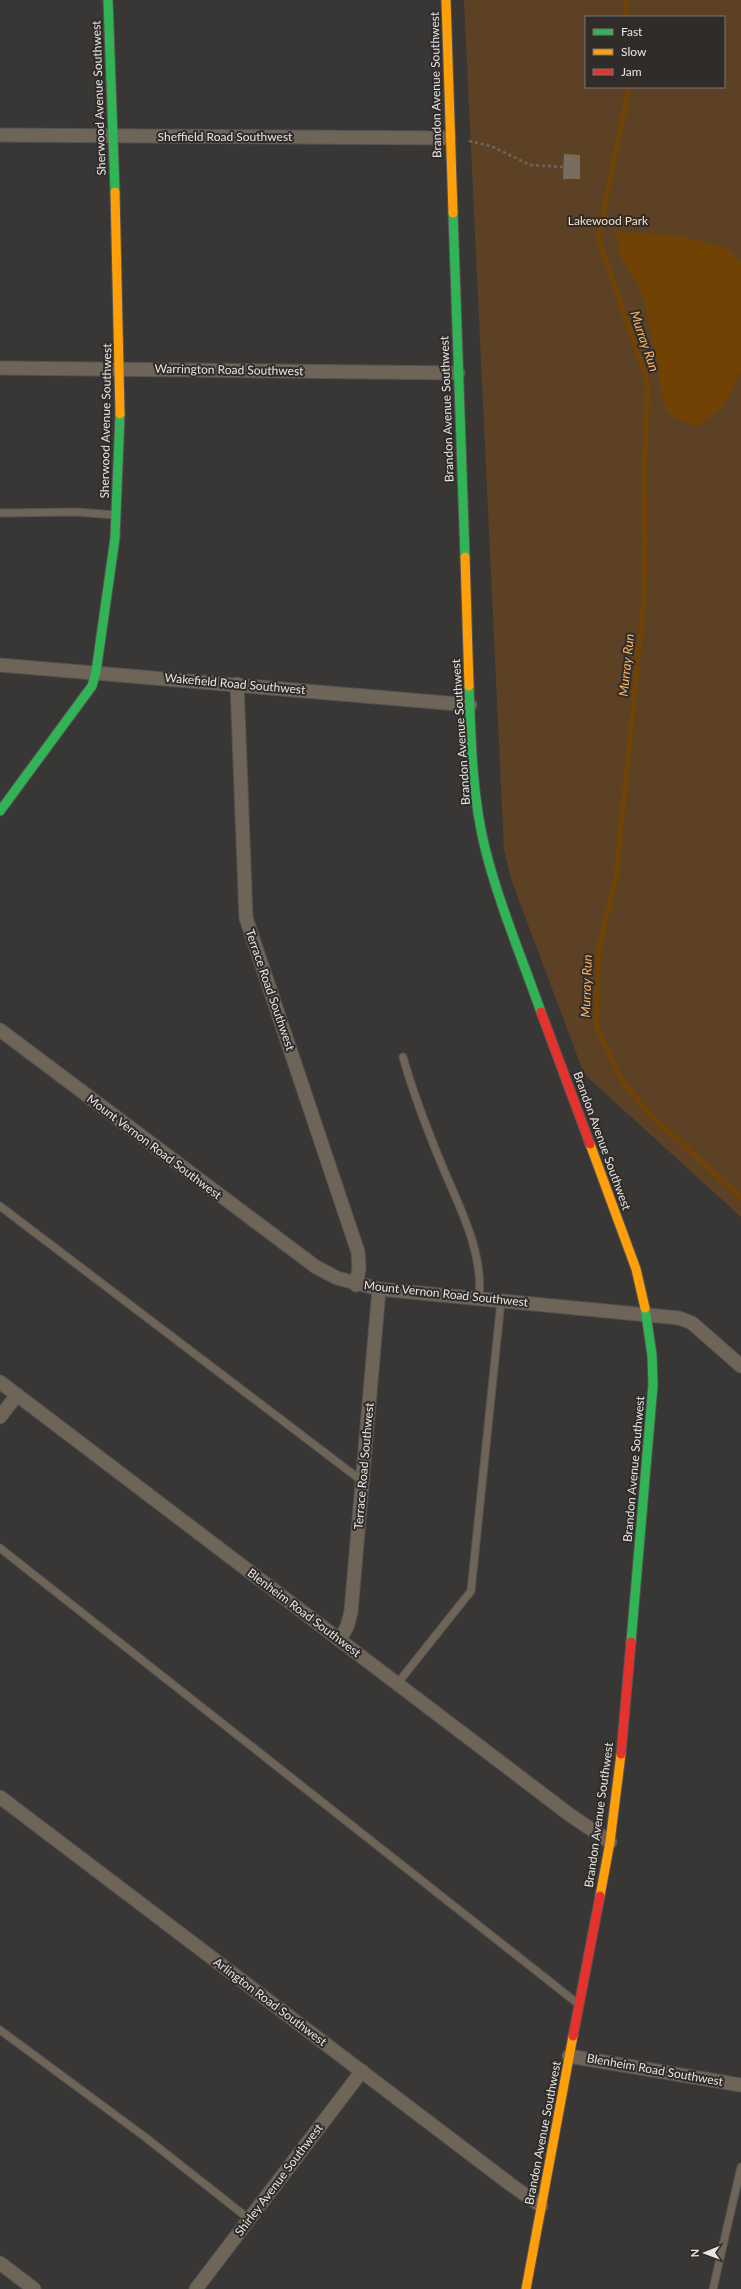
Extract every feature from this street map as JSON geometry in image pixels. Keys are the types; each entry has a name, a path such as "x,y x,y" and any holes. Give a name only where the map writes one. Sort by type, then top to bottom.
{"main road":[{"name":"Sherwood Avenue Southwest","path":"0,811 83,700 92,686 96,672 116,514 119,368 108,0"},
{"name":"Brandon Avenue Southwest","path":"446,0 449,138 474,778 485,848 510,927 636,1269 647,1314 653,1355 653,1385 619,1782 610,1842 526,2289"}],"street":[{"name":"Sheffield Road Southwest","path":"0,135 112,137 449,138"},
{"name":"Warrington Road Southwest","path":"0,368 119,368 458,373"},
{"name":"Wakefield Road Southwest","path":"0,664 470,705"},
{"name":"Terrace Road Southwest","path":"237,684 246,918 358,1252 359,1268 356,1285"},
{"name":"Mount Vernon Road Southwest","path":"0,1030 316,1267 336,1278 356,1285 379,1289 679,1318 692,1323 741,1366"},
{"name":"Terrace Road Southwest","path":"339,1640 347,1627 351,1612 379,1289"},
{"name":"Blenheim Road Southwest","path":"0,1382 570,1815 610,1842"},
{"path":"0,1417 17,1395"},
{"name":"Arlington Road Southwest","path":"0,1797 541,2206"},
{"name":"Blenheim Road Southwest","path":"569,2056 741,2085"},
{"name":"Shirley Avenue Southwest","path":"196,2289 362,2071"},
{"path":"0,2263 34,2289"}],"lane":[{"path":"0,513 76,512 116,514"},
{"path":"403,1057 441,1163 462,1210 474,1244 481,1283 479,1299"},
{"path":"0,1206 362,1481"},
{"path":"397,1684 471,1590 501,1300"},
{"path":"0,1548 579,2004"},
{"path":"0,2030 145,2137 249,2219"},
{"path":"713,2289 741,2167"}],"path":[{"path":"449,138 491,146 530,165 563,167"}],"green space":[{"name":"Lakewood Park","path":"464,0 741,0 741,1217 584,1074 512,882 504,850"}],"shaded area":[{"path":"616,231 681,236 729,249 741,263 741,372 724,405 697,427 675,418 665,409 646,308 638,285 621,258"}],"building":[{"path":"564,154 580,155 580,179 563,179"}],"waterway":[{"name":"Murray Run","path":"626,0 627,16"},
{"name":"Murray Run","path":"629,88 598,238 648,383 644,477 644,598 616,877 599,947 596,1026 623,1083 656,1120 741,1198"}],"traffic: fast":[{"path":"108,0 115,192"},
{"path":"453,213 465,557"},
{"path":"0,811 92,686 96,672 115,538 120,414"},
{"path":"469,686 475,788 477,808 485,848 504,910 541,1012"},
{"path":"631,1642 653,1385 652,1355 645,1308"}],"traffic: slow":[{"path":"446,0 453,213"},
{"path":"115,192 120,414"},
{"path":"465,557 469,686"},
{"path":"590,1144 636,1269 645,1308"},
{"path":"600,1896 610,1842 621,1754"},
{"path":"526,2289 573,2036"}],"traffic: jam":[{"path":"541,1012 590,1144"},
{"path":"621,1754 631,1642"},
{"path":"573,2036 600,1896"}]}
